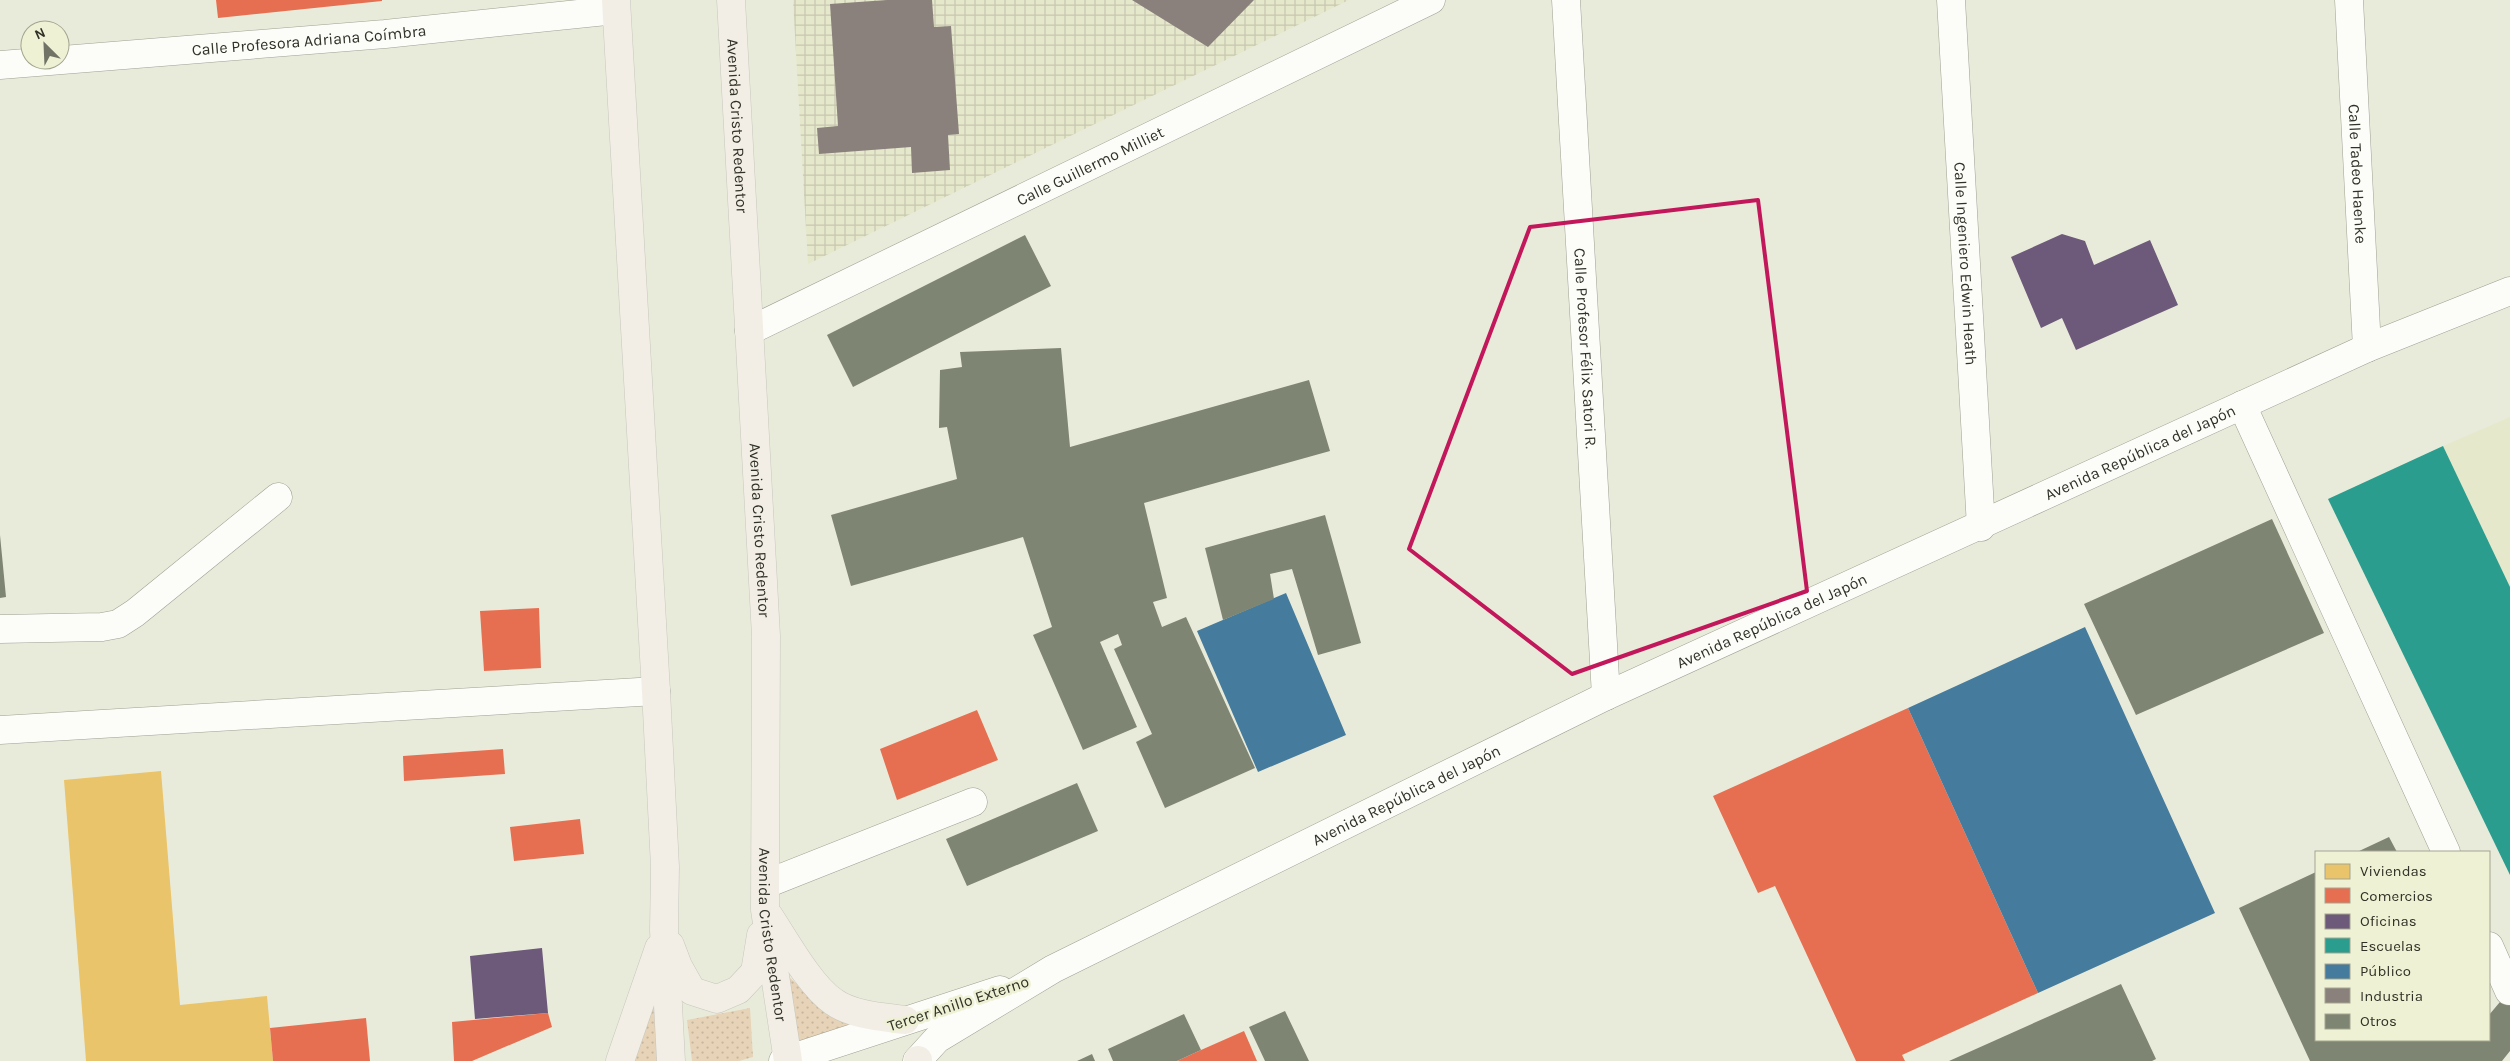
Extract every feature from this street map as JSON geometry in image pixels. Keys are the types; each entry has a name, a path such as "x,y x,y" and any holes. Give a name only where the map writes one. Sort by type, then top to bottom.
{"main road":[{"name":"Avenida Cristo Redentor","path":"731,0 766,636 766,897 786,1060"},
{"path":"616,5 656,691 665,867 664,930 671,1061"},
{"path":"664,930 678,966 692,991 717,998 738,990 755,972 766,897"},
{"path":"766,897 811,978 834,1002 867,1015 905,1020"},
{"path":"620,1061 664,930"}],"street":[{"name":"Calle Guillermo Milliet","path":"749,331 1431,0"},
{"name":"Calle Profesor Félix Satori R.","path":"1566,0 1606,696"},
{"name":"Calle Ingeniero Edwin Heath","path":"1951,0 1981,526"},
{"name":"Calle Tadeo Haenke","path":"2349,0 2367,348"},
{"name":"Calle Profesora Adriana Coímbra","path":"0,65 385,34 616,5"},
{"name":"Avenida República del Japón","path":"1044,976 1061,965 1606,696 2367,348 2510,291"},
{"path":"2242,405 2446,851"},
{"path":"0,629 102,627 118,624 135,613 278,498"},
{"path":"0,730 656,691"},
{"path":"766,897 973,802"},
{"path":"2490,948 2509,991"},
{"name":"Tercer Anillo Externo","path":"786,1060 1044,976"},
{"name":"Tercer Anillo Externo","path":"918,1061 937,1039 1044,976"}],"highlighted area":[{"path":"1758,200 1807,591 1572,674 1409,549 1530,227"}],"shaded area":[{"path":"793,0 1349,0 808,264"},
{"path":"2510,417 2510,591 2443,446"},
{"path":"783,971 809,996 867,1024 795,1044"},
{"path":"660,978 661,1061 632,1061"},
{"path":"750,1008 753,1057 739,1061 692,1061 687,1020"}],"building: Viviendas":[{"path":"161,771 180,1005 267,996 273,1061 86,1061 64,780"}],"building: Comercios":[{"path":"216,0 382,0 382,1 218,18"},
{"path":"539,608 541,668 484,671 480,611"},
{"path":"1908,708 2038,993 1902,1055 1905,1061 1856,1061 1775,886 1758,893 1713,796"},
{"path":"977,710 998,760 897,800 880,749"},
{"path":"503,749 505,774 404,781 403,756"},
{"path":"580,819 584,854 514,861 510,827"},
{"path":"548,1013 552,1027 472,1061 454,1061 452,1022"},
{"path":"366,1018 370,1061 273,1061 270,1028"},
{"path":"1244,1031 1257,1061 1177,1061 1201,1050"}],"building: Oficinas":[{"path":"2062,234 2085,241 2094,265 2150,240 2178,305 2076,350 2062,318 2041,328 2011,257"},
{"path":"542,948 548,1013 475,1019 470,956"}],"building: Escuelas":[{"path":"2443,446 2510,587 2510,875 2328,499"}],"building: Público":[{"path":"1286,593 1346,735 1258,772 1197,631"},
{"path":"2085,627 2215,913 2038,993 1908,708"}],"building: Industria":[{"path":"887,0 932,0 934,27 951,26 959,134 948,135 950,170 912,173 911,147 819,154 817,128 838,126 830,4"},
{"path":"1132,0 1254,0 1208,47"}],"building: Otros":[{"path":"1025,235 1051,286 853,387 827,335"},
{"path":"1061,348 1070,447 1309,380 1330,451 1144,503 1167,598 1153,602 1162,627 1186,617 1255,768 1165,808 1136,742 1152,734 1114,649 1122,645 1118,634 1100,642 1137,727 1083,750 1033,635 1052,627 1023,537 851,586 831,515 957,479 947,427 939,428 940,370 962,367 960,352"},
{"path":"1325,515 1361,643 1318,655 1292,569 1270,574 1274,599 1223,620 1205,548"},
{"path":"2272,519 2324,633 2136,715 2084,604"},
{"path":"0,535 6,597 0,598"},
{"path":"1077,783 1098,831 967,886 946,839"},
{"path":"2389,837 2396,851 2359,851"},
{"path":"2315,872 2315,1041 2490,1041 2490,1014 2510,990 2510,1051 2502,1061 2310,1061 2239,908"},
{"path":"2121,984 2156,1059 2152,1061 1949,1061"},
{"path":"1285,1011 1309,1061 1265,1061 1249,1027"},
{"path":"1184,1014 1201,1050 1177,1061 1113,1061 1108,1049"},
{"path":"1092,1054 1095,1061 1077,1061"}]}
